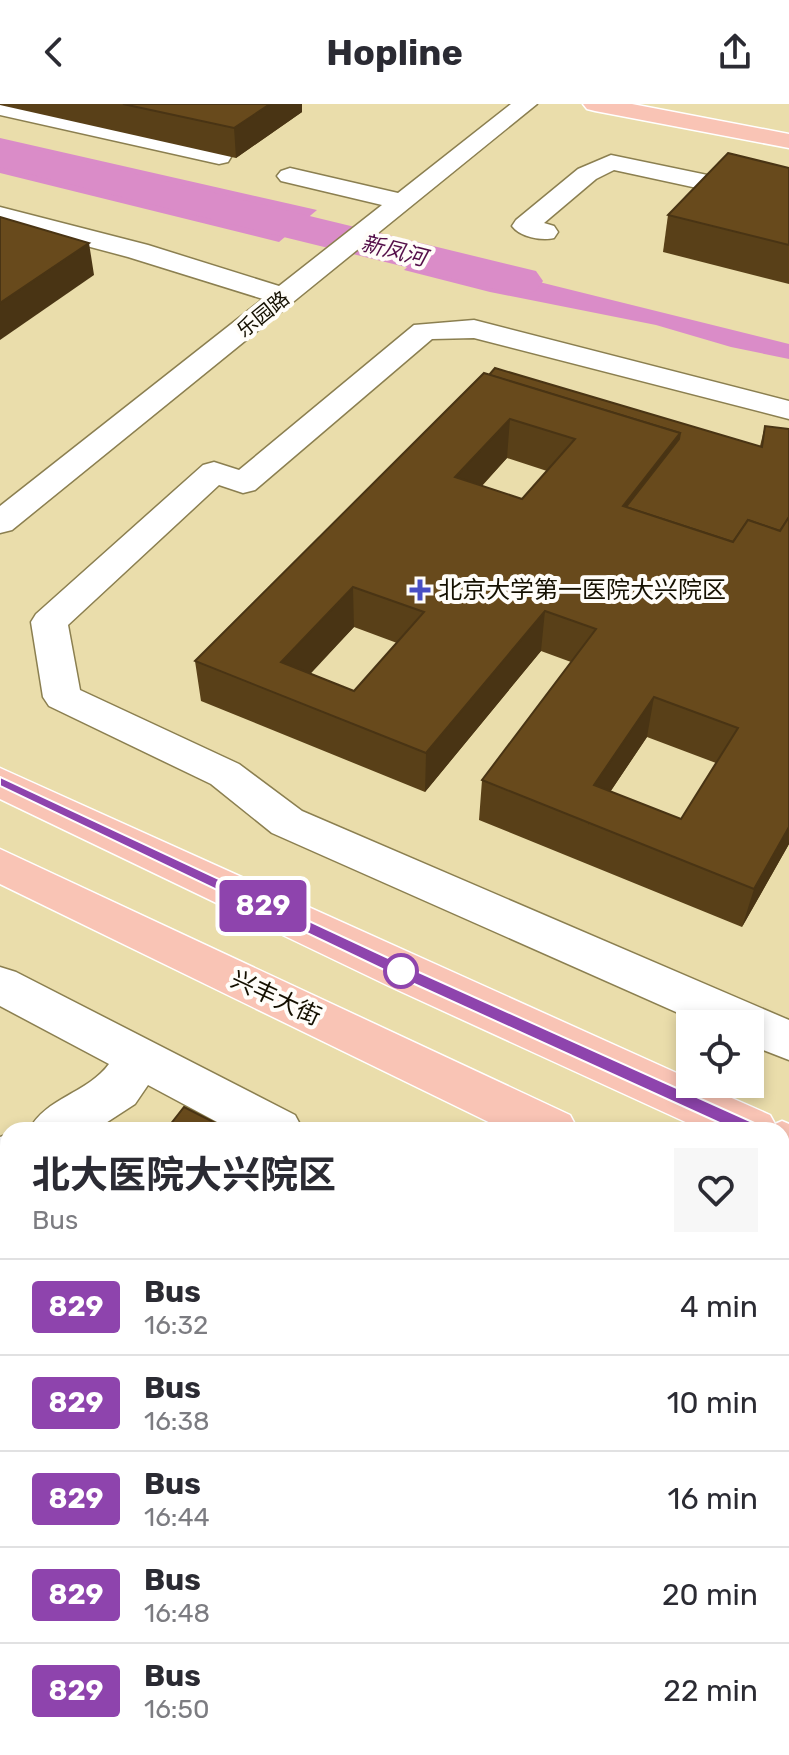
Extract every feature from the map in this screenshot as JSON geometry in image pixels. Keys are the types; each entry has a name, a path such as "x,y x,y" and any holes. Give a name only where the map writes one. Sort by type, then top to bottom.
{"main road":[{"path":"595,104 789,141"},
{"path":"0,782 407,974 735,1122"},
{"name":"兴丰大街","path":"0,865 536,1122"}],"street":[{"name":"乐园路","path":"0,523 525,104"},
{"path":"0,108 219,157"},
{"path":"545,232 525,226 587,174 611,162 789,200"},
{"path":"290,176 403,202"},
{"path":"0,215 294,289"},
{"path":"789,410 474,329 424,331 243,483 214,472 49,622 62,697 225,774 287,822 789,1041"},
{"path":"0,985 262,1122"},
{"path":"67,1122 118,1090 140,1059"}],"shaded area":[{"path":"0,138 317,210 279,242 0,173"},
{"path":"423,253 789,344 789,359 731,347 656,325 490,292 404,270"}],"building":[{"path":"123,104 270,104 234,128"},
{"path":"728,153 789,168 789,245 668,215"},
{"path":"0,217 89,243 0,303"},
{"path":"495,368 762,447 765,426 789,429 789,517 780,531 748,520 733,542 626,507 679,439 680,433 489,375"},
{"path":"484,373 680,433 623,506 733,542 748,520 780,531 789,517 789,827 754,889 482,780 596,629 545,611 426,753 195,661","holes":["510,419 575,439 522,499 455,477","353,587 424,612 354,691 281,662","654,697 738,728 681,819 594,785"]},
{"path":"184,1107 213,1122 172,1122"}],"waterway":[{"name":"新凤河","path":"0,154 519,281"}],"bus line":[{"name":"829","path":"0,782 407,974 735,1122"}],"place":[{"name":"北京大学第一医院大兴院区","path":"420,590"}]}
